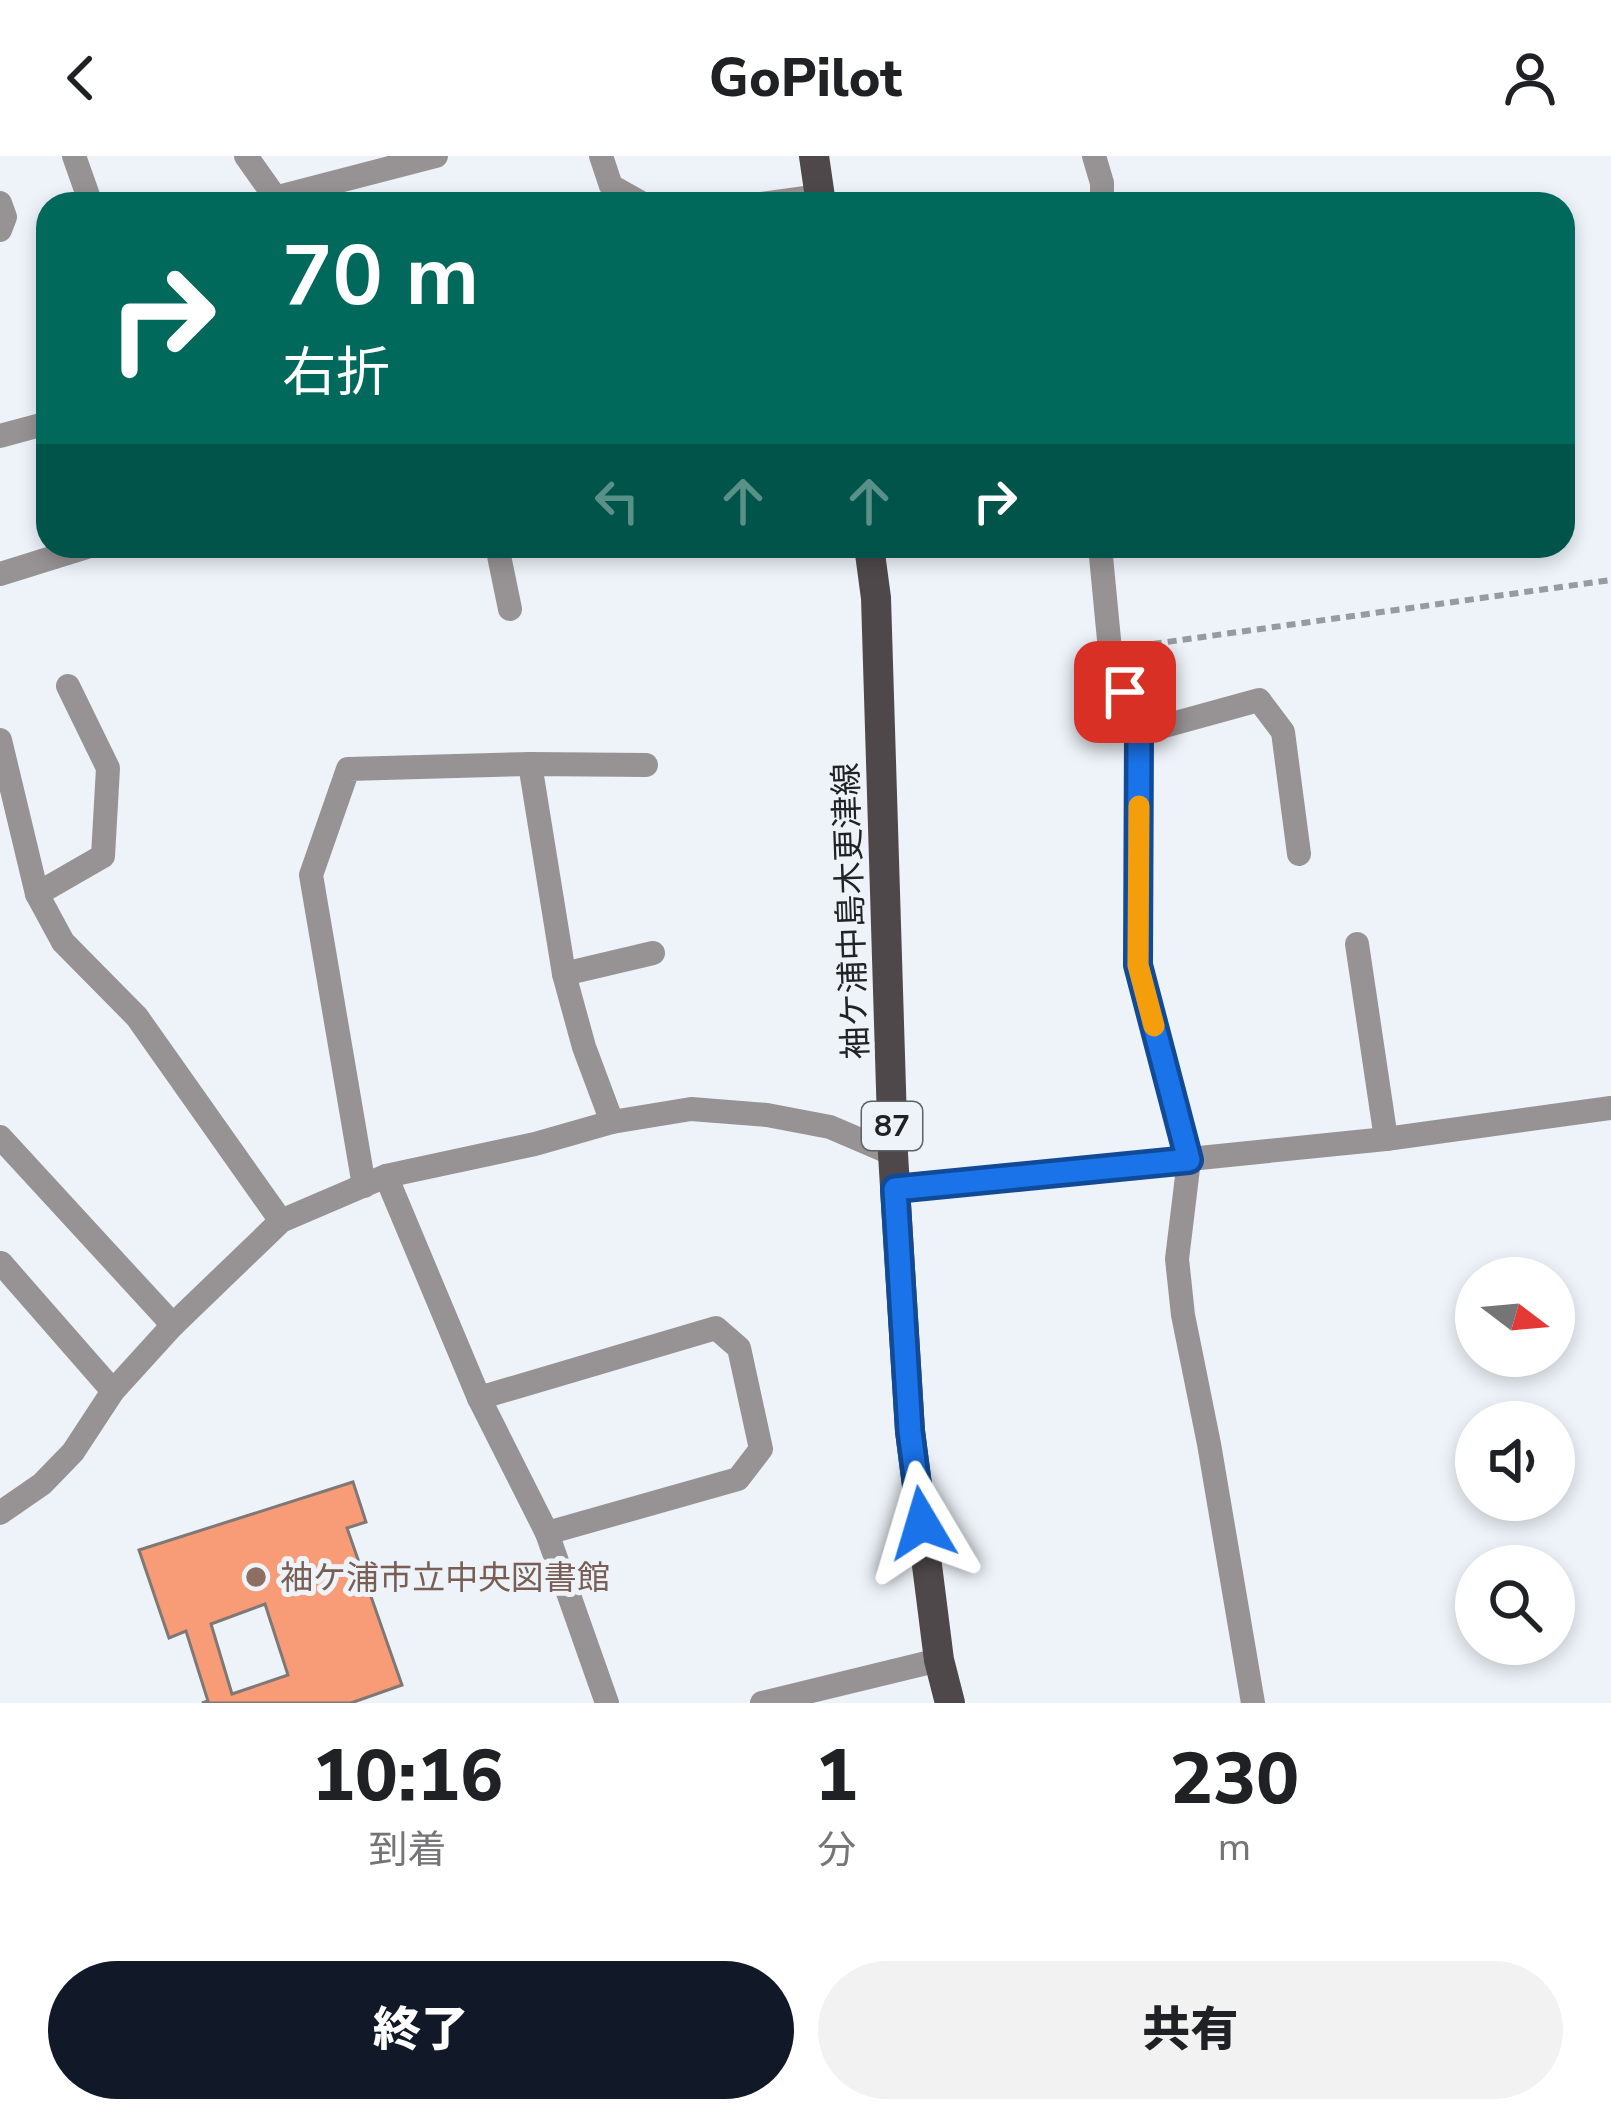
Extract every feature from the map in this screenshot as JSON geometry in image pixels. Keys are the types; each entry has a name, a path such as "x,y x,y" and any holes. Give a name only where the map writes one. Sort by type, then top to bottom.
{"main road":[{"path":"814,156 819,192"},
{"name":"袖ケ浦中島木更津線","path":"871,558 878,644 892,1154 910,1431 939,1660 950,1703"}],"street":[{"path":"74,156 87,192"},
{"path":"246,156 272,192"},
{"path":"310,192 436,156"},
{"path":"601,156 611,186 622,192"},
{"path":"1094,156 1102,192"},
{"path":"0,203 5,217 0,230"},
{"path":"0,436 36,426"},
{"path":"0,574 51,558"},
{"path":"499,558 510,609"},
{"path":"1101,558 1110,650 1139,733 1138,965 1189,1160 1179,1278 1253,1703"},
{"path":"37,894 103,856 108,768 68,686"},
{"path":"1139,733 1258,700 1283,732 1299,854"},
{"path":"0,740 37,894 63,942 137,1017 281,1221"},
{"path":"530,764 564,974 612,1122"},
{"path":"608,1703 547,1533 375,1181 311,875 348,769 646,765"},
{"path":"1358,944 1386,1139"},
{"path":"564,974 653,953"},
{"path":"0,1513 43,1484 73,1452 113,1391 173,1325 281,1221 375,1181 612,1122 691,1108 830,1126 892,1154"},
{"path":"895,1189 1386,1139 1611,1108"},
{"path":"0,1137 173,1325"},
{"path":"1,1263 113,1391"},
{"path":"479,1398 716,1328 739,1348 761,1449 739,1479 547,1533"},
{"path":"762,1703 939,1660"}],"path":[{"path":"1110,650 1611,580"}],"building":[{"name":"袖ケ浦市立中央図書館","path":"353,1482 366,1522 347,1528 402,1685 351,1703 202,1703 208,1701 186,1631 169,1638 139,1550","holes":["265,1604 288,1675 232,1694 211,1624"]}],"slow traffic":[{"path":"1139,806 1138,965 1154,1026"}],"place":[{"name":"袖ケ浦市立中央図書館","path":"256,1577"}],"route":[{"path":"922,1523 910,1431 895,1189 1189,1160 1138,965 1139,733 1125,692"}]}
